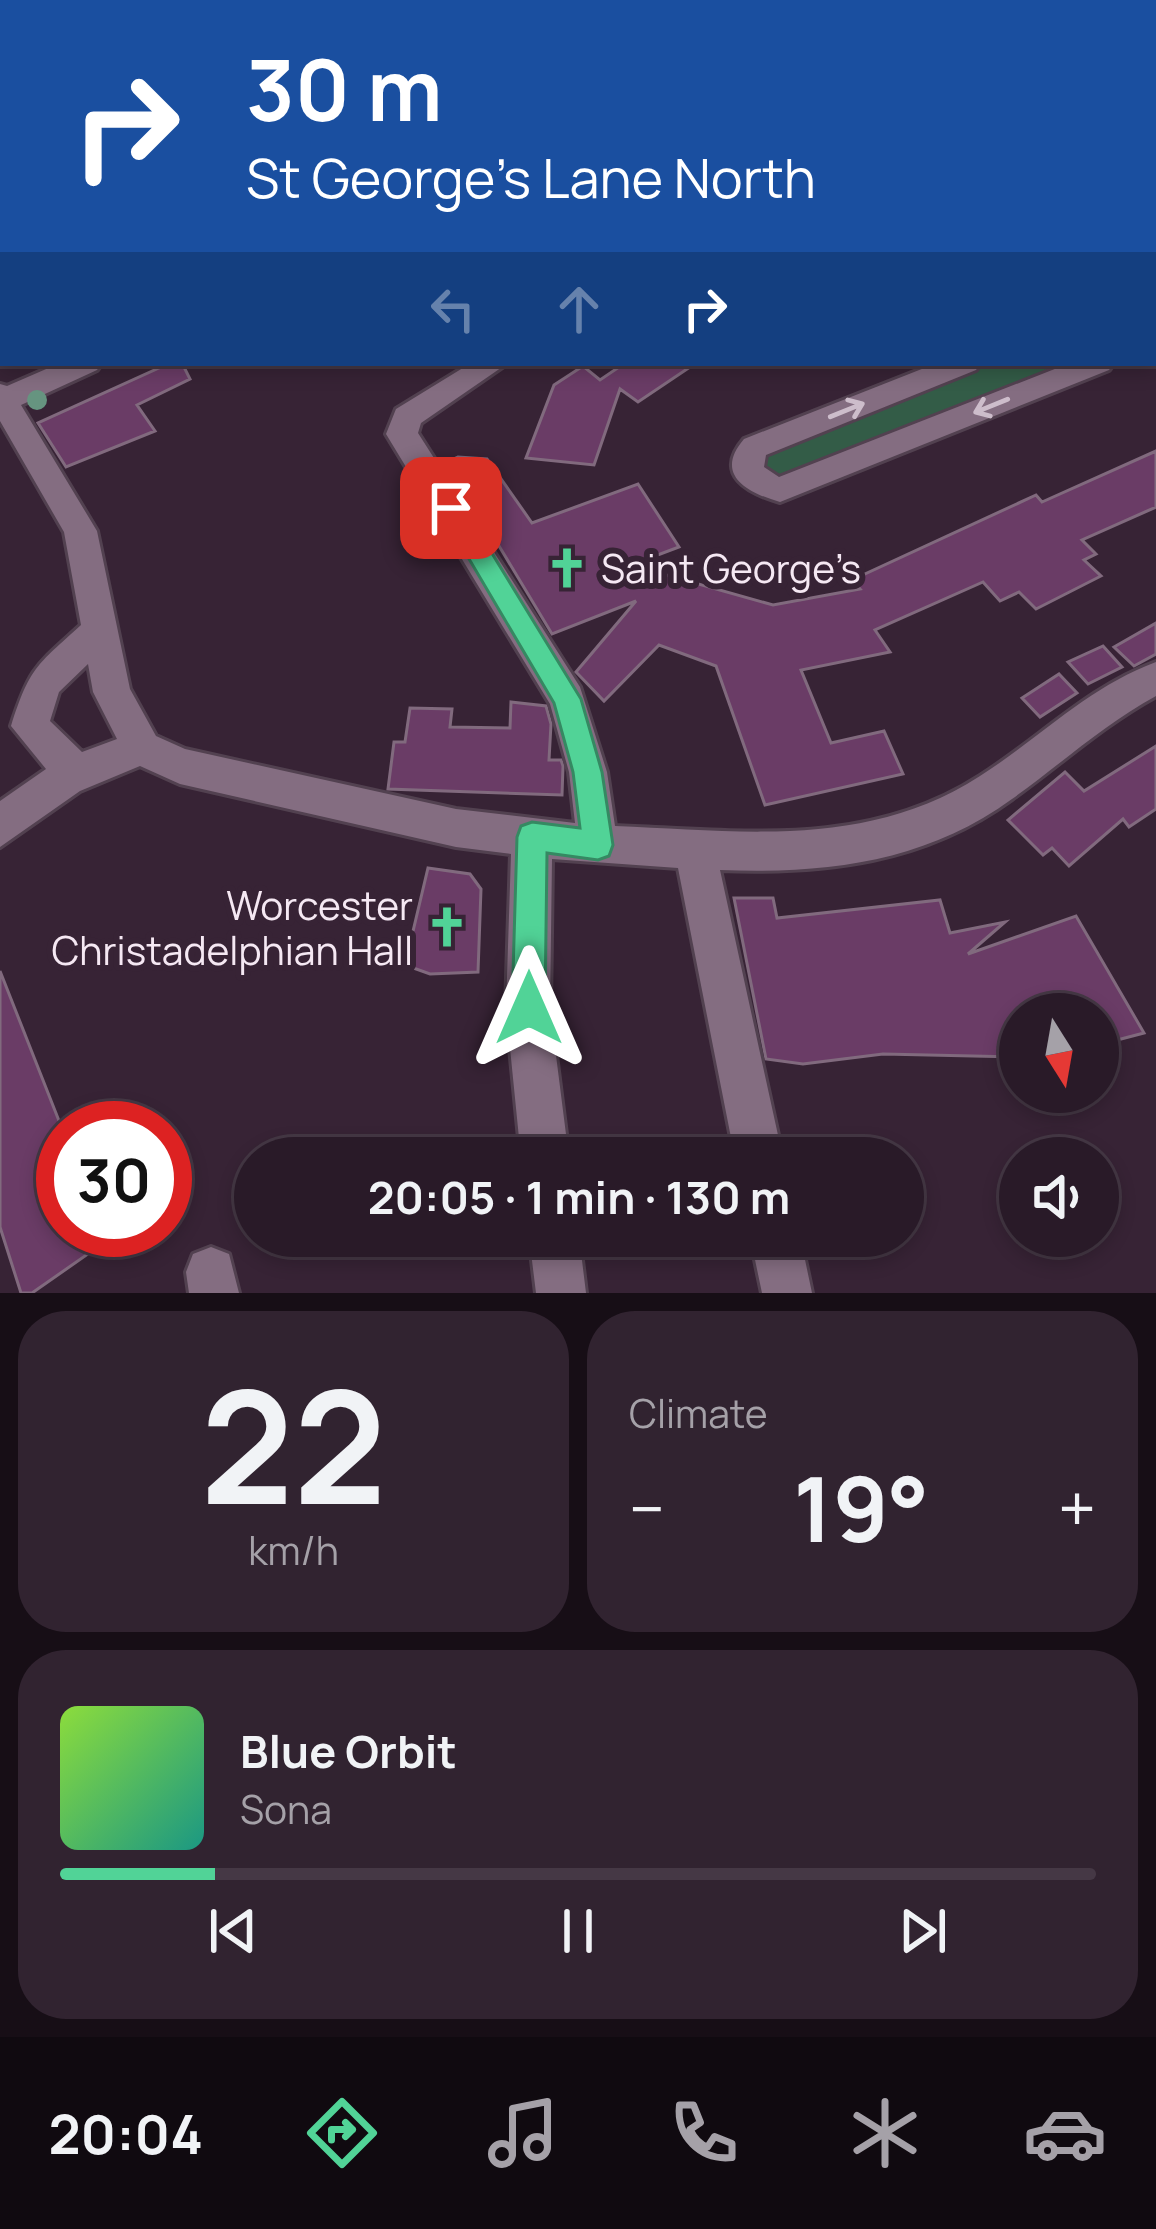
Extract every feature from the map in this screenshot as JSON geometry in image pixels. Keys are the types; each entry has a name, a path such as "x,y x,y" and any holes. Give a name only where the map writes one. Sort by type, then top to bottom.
{"street":[{"path":"80,366 1,399 80,531 112,692 142,748 180,766 456,828 598,845 845,849 947,818 996,788 1098,709 1156,678"},
{"path":"488,366 407,418 402,434 567,699 588,772 598,845"},
{"path":"958,366 755,447 748,470 760,484 780,490 1092,366"},
{"path":"73,770 30,726 43,682 99,631"},
{"path":"0,828 28,799 73,770 142,748"},
{"path":"532,837 529,1008 543,1137"},
{"path":"695,850 755,1137"},
{"path":"557,1257 561,1293"},
{"path":"779,1257 787,1293"}],"green space":[{"path":"984,366 1056,366 1057,370 777,479 762,461 771,449"}],"building":[{"path":"163,366 184,366 190,379 137,405 155,431 66,467 38,423"},
{"path":"583,366 600,380 621,366 692,366 638,402 620,389 594,465 526,458 554,385"},
{"path":"1156,451 1156,507 1082,540 1096,554 1084,560 1101,576 1036,609 1019,592 1000,601 983,582 875,630 890,652 801,670 831,743 884,731 903,774 765,805 716,666 659,645 604,701 576,672 636,601 552,634 443,464 458,457 487,459 532,523 638,484 679,547 631,565 773,605 860,589 852,580 1036,495 1042,502"},
{"path":"1156,623 1156,654 1134,666 1114,647"},
{"path":"1103,646 1122,667 1088,684 1068,662"},
{"path":"1059,674 1077,693 1040,717 1022,698"},
{"path":"511,702 546,706 551,724 549,760 561,760 562,795 388,789 394,742 405,742 410,708 452,709 450,727 510,728"},
{"path":"1156,746 1156,809 1129,827 1123,819 1069,866 1052,848 1043,855 1008,820 1065,772 1084,791"},
{"name":"Worcester Christadelphian Hall","path":"428,868 470,874 481,889 478,972 430,974 405,965"},
{"path":"734,898 773,898 777,918 940,900 950,933 1005,922 968,954 1076,916 1144,1033 1119,1040 1119,993 999,993 999,1057 883,1054 803,1064 766,1059"},
{"path":"0,971 51,1101 36,1101 36,1257 84,1257 32,1293 21,1293 0,1227"}],"place":[{"name":"Saint George’s","path":"567,568"},
{"name":"Worcester Christadelphian Hall","path":"447,927"}],"route":[{"path":"451,508 567,699 588,772 598,845 532,837 529,1008"}]}
